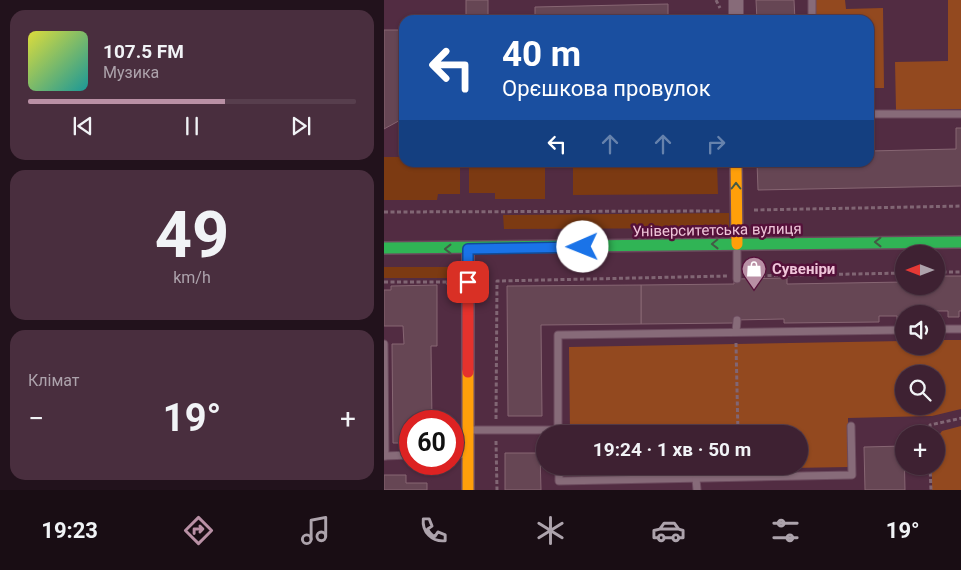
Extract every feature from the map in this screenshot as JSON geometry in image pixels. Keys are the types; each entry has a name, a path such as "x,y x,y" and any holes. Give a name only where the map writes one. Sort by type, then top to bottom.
{"main road":[{"path":"736,167 737,244"},
{"name":"Університетська вулиця","path":"384,248 468,249 961,242"},
{"path":"468,249 468,490"}],"street":[{"path":"736,0 736,15"}],"lane":[{"path":"812,0 812,15"},
{"path":"874,114 961,114"},
{"path":"737,244 737,277"},
{"path":"736,332 737,320"},
{"path":"945,329 961,329"},
{"path":"558,425 558,335 895,330"},
{"path":"384,344 384,456 399,455"},
{"path":"559,475 559,481 852,475 851,426"},
{"path":"468,430 536,431"},
{"path":"696,479 697,490"}],"path":[{"path":"384,212 736,211 961,206"},
{"path":"945,272 961,272"},
{"path":"497,490 497,281 895,273"},
{"path":"384,282 448,282"},
{"path":"736,332 738,425"},
{"path":"930,425 961,418"},
{"path":"930,475 931,490"}],"shaded area":[{"path":"815,0 845,0 846,9 883,8 884,88 874,88 874,15 815,15"},
{"path":"948,0 961,0 961,109 896,110 895,62 948,61"},
{"path":"384,157 399,157 399,167 460,167 460,194 438,194 437,200 384,200"},
{"path":"469,167 545,167 545,199 495,199 495,193 469,193"},
{"path":"573,167 717,167 718,194 573,195"},
{"path":"729,213 729,228 504,229 503,215"},
{"path":"384,267 448,267 448,278 384,278"},
{"path":"945,340 961,340 961,409 945,413 945,365 895,365 895,415 936,415 848,418 849,467 808,468 808,425 570,425 569,347 895,341 895,355 945,355"},
{"path":"961,426 961,490 932,490 932,475 945,475 945,430"}],"building":[{"path":"466,0 488,0 488,15 466,15"},
{"path":"756,0 794,0 795,15 757,15"},
{"path":"668,4 668,15 535,15 535,7"},
{"path":"384,30 399,30 399,121 384,129"},
{"path":"956,128 962,128 962,186 758,190 757,167 874,167 874,151 956,149"},
{"path":"945,276 962,276 962,311 959,311 959,317 948,317 945,305 895,305 895,316 879,316 879,322 784,323 784,319 734,320 734,323 641,324 641,285 734,284 734,279 787,278 787,284 895,282 895,295 945,295"},
{"path":"437,285 437,346 431,346 432,410 399,410 399,443 393,443 392,344 404,344 403,326 384,326 384,290 391,290 391,286"},
{"path":"641,285 641,324 541,325 542,416 508,416 507,286"},
{"path":"895,446 895,475 905,475 905,490 865,490 864,447"},
{"path":"505,453 536,453 536,475 541,475 541,490 505,490"},
{"path":"384,475 406,475 406,483 427,483 427,490 384,490"}],"traffic: fast":[{"path":"384,248 962,242"}],"traffic: slow":[{"path":"736,167 737,244"},
{"path":"468,372 468,490"}],"traffic: jam":[{"path":"468,249 468,372"}],"place":[{"name":"Сувеніри","path":"754,290"}],"route":[{"path":"468,282 468,249 583,247"}]}
